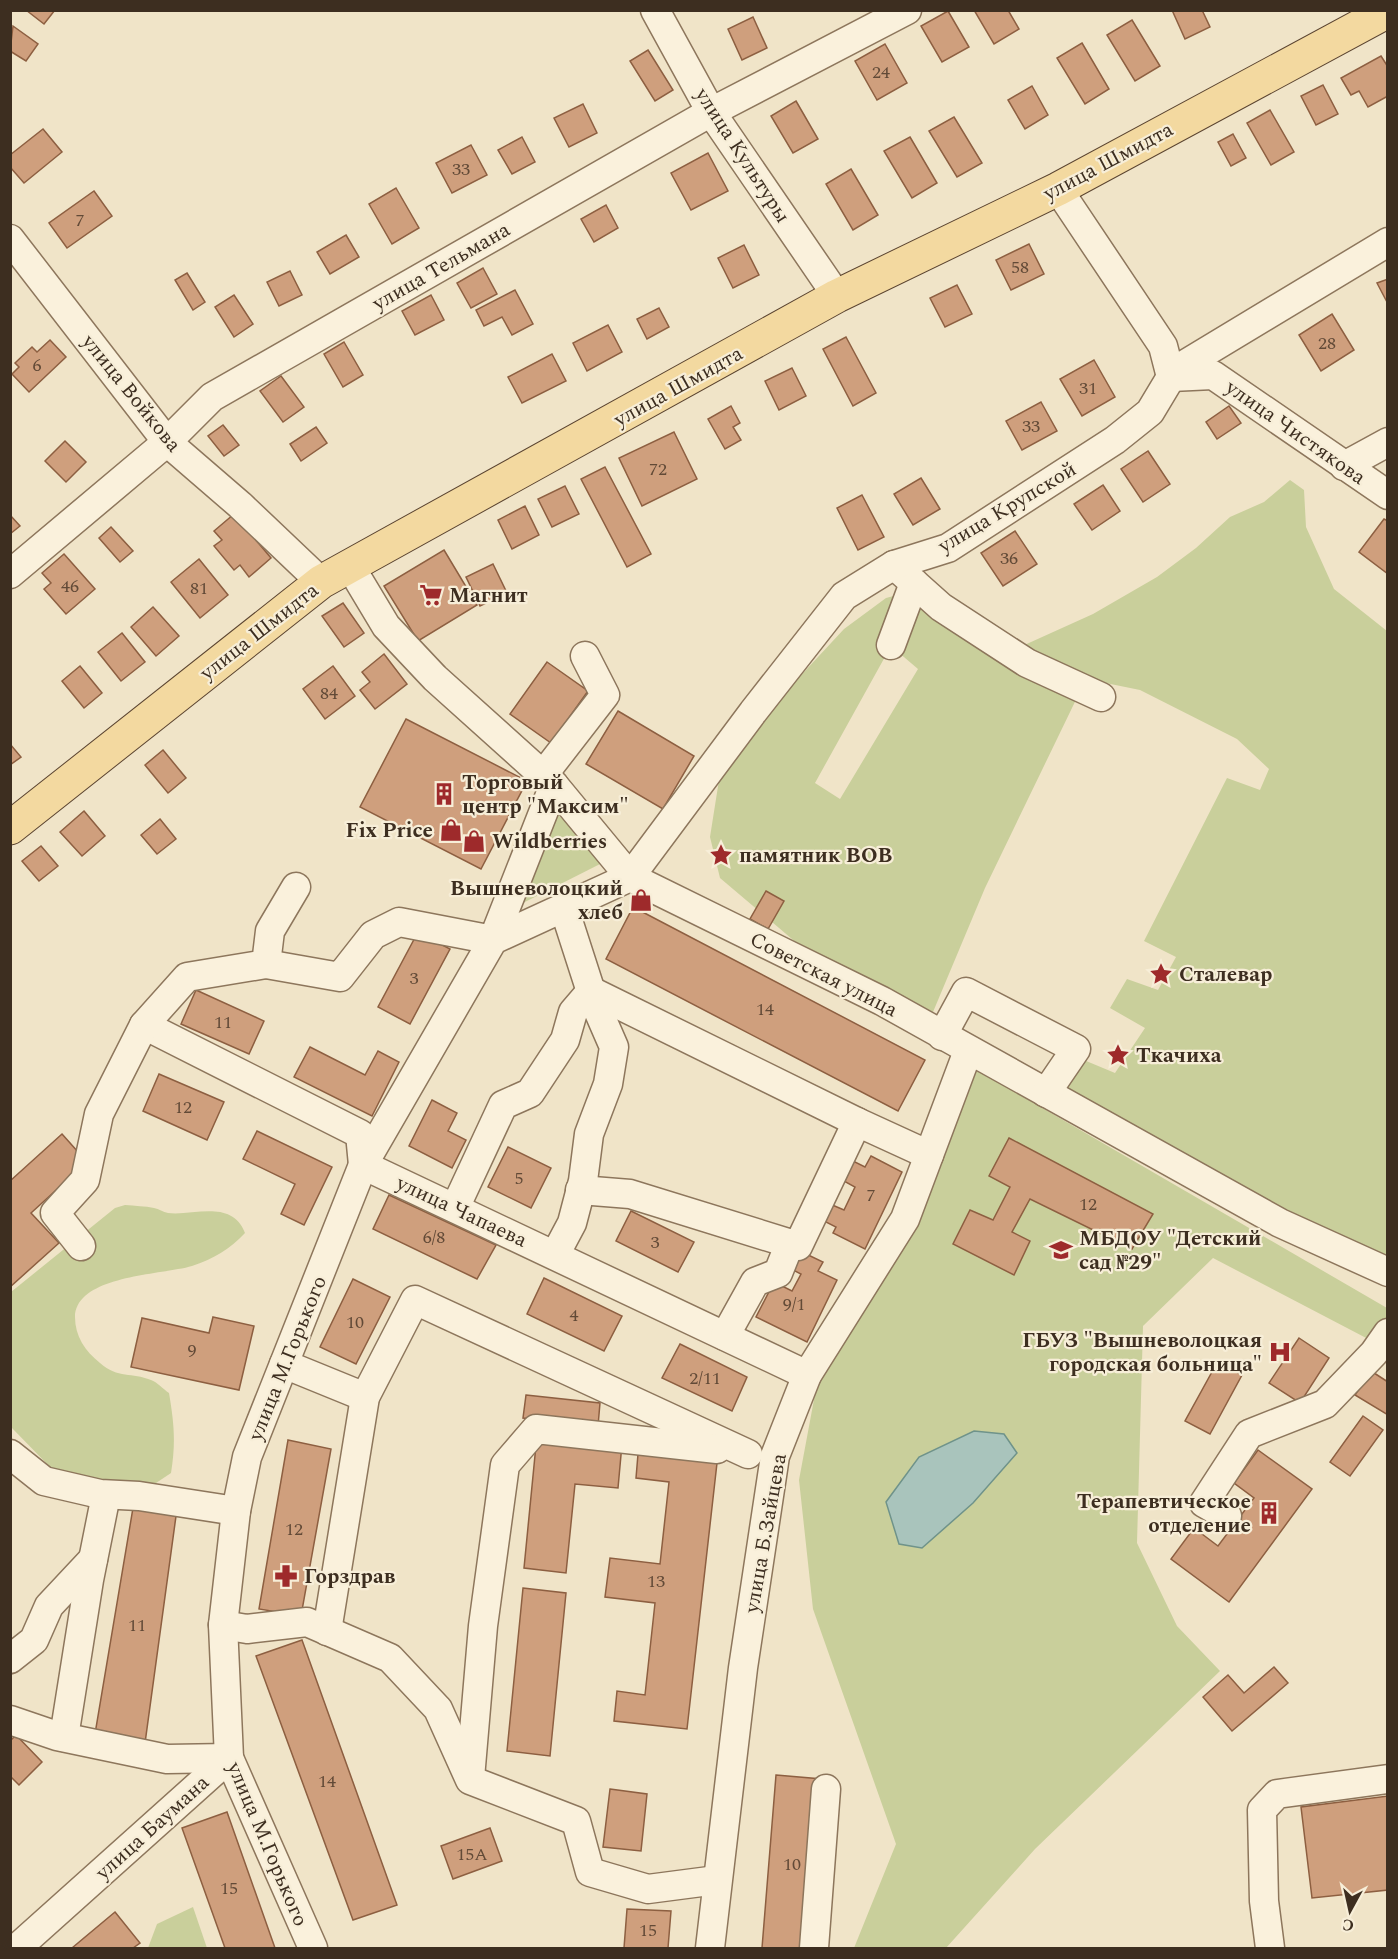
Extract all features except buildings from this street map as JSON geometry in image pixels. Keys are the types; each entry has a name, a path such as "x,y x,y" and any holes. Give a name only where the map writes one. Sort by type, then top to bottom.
{"main road":[{"name":"улица Шмидта","path":"10,828 321,582 837,296 1058,189 1388,11"}],"street":[{"name":"улица Культуры","path":"655,10 711,112 837,296"},
{"name":"улица Тельмана","path":"10,574 167,442 212,397 711,112 907,10"},
{"path":"1058,189 1163,346 1171,377"},
{"name":"улица Войкова","path":"10,239 167,442 240,505 321,582"},
{"name":"улица Крупской","path":"630,877 753,712 844,596 904,574 1114,440 1150,412 1171,377 1184,365 1388,242"},
{"name":"улица Чистякова","path":"1171,377 1213,375 1388,495"},
{"path":"1344,466 1388,442"},
{"name":"Советская улица","path":"350,566 386,626 435,678 548,780 630,877 882,1001 1280,1223 1388,1272"},
{"path":"891,645 904,574"},
{"path":"904,574 941,608 1027,663 1101,697"},
{"name":"улица М.Горького","path":"313,1948 229,1758 223,1625 236,1511 248,1456 363,1165 493,940 548,780 605,695 585,656"},
{"path":"81,1246 55,1213 85,1180 99,1114 144,1025 187,977 266,964 340,977 372,935 399,922 493,940 630,877"},
{"path":"266,964 270,931 296,886"},
{"path":"555,1256 572,1223 590,1134 608,1084 614,1047 591,991 564,908"},
{"path":"591,991 929,1155"},
{"path":"455,1208 503,1106 530,1093 565,1040 573,1012 591,991"},
{"path":"942,1036 966,992 1076,1049 1046,1093"},
{"path":"144,1025 360,1134 363,1165"},
{"name":"улица Б.Зайцева","path":"710,1948 743,1668 762,1455 807,1374 904,1218 968,1051"},
{"path":"580,1190 630,1194 798,1246 857,1122"},
{"name":"улица Чапаева","path":"363,1165 807,1374"},
{"path":"725,1336 755,1282 778,1273 790,1243"},
{"path":"327,1631 365,1397 415,1300 762,1455"},
{"path":"1227,1516 1204,1503 1239,1428 1325,1404 1374,1353 1388,1333"},
{"path":"284,1364 365,1397"},
{"path":"470,1780 483,1626 505,1465 536,1429 762,1455"},
{"path":"10,1454 44,1481 106,1495 140,1496 236,1511"},
{"path":"64,1737 93,1559 106,1495"},
{"path":"10,1659 34,1640 49,1606 93,1559"},
{"path":"223,1625 247,1629 307,1622 390,1658 438,1709 470,1780 576,1821 590,1872 648,1888 717,1880"},
{"name":"улица Баумана","path":"11,1721 64,1737 167,1759 229,1758"},
{"name":"улица Баумана","path":"16,1948 229,1758"},
{"path":"1270,1948 1264,1901 1262,1810 1277,1794 1388,1779"},
{"path":"814,1948 826,1789"}],"green space":[{"path":"1290,480 1304,490 1306,527 1334,589 1387,631 1387,1257 1289,1217 1060,1091 1079,1058 1115,1073 1145,1028 1110,1008 1127,979 1158,990 1176,957 1144,941 1227,778 1260,790 1269,769 1237,739 1140,690 1086,679 985,888 933,1012 799,945 720,878 710,837 719,780 779,699 844,629 886,598 935,585 1020,647 1093,614 1157,577 1196,548 1230,517 1264,502","holes":["891,646 918,669 840,799 815,783"]},
{"path":"557,814 608,860 517,906"},
{"path":"977,1070 1387,1308 1387,1318 1370,1340 1213,1258 1143,1326 1137,1543 1177,1626 1220,1671 1035,1849 946,1948 854,1948 896,1844 813,1609 799,1480 818,1378 881,1275 915,1231"},
{"path":"125,1205 151,1207 168,1213 211,1211 222,1213 231,1216 245,1233 227,1249 207,1260 192,1266 123,1279 105,1285 89,1293 79,1303 75,1317 77,1331 85,1348 95,1358 113,1371 153,1381 169,1393 174,1433 171,1473 153,1485 112,1485 52,1469 11,1427 11,1292 115,1208"},
{"path":"193,1907 207,1948 148,1948 157,1924"}],"water":[{"path":"974,1431 1004,1434 1017,1453 973,1503 922,1548 899,1544 886,1502 919,1457"}],"place":[{"name":"Магнит","path":"431,595"},
{"name":"Торговый центр \"Максим\"","path":"444,794"},
{"name":"Fix Price","path":"451,830"},
{"name":"Wildberries","path":"474,841"},
{"name":"памятник ВОВ","path":"721,855"},
{"name":"Вышневолоцкий хлеб","path":"641,900"},
{"name":"Сталевар","path":"1161,974"},
{"name":"Ткачиха","path":"1118,1055"},
{"name":"МБДОУ \"Детский сад №29\"","path":"1061,1250"},
{"name":"ГБУЗ \"Вышневолоцкая городская больница\"","path":"1280,1352"},
{"name":"Терапевтическое отделение","path":"1269,1513"},
{"name":"Горздрав","path":"286,1576"}]}
